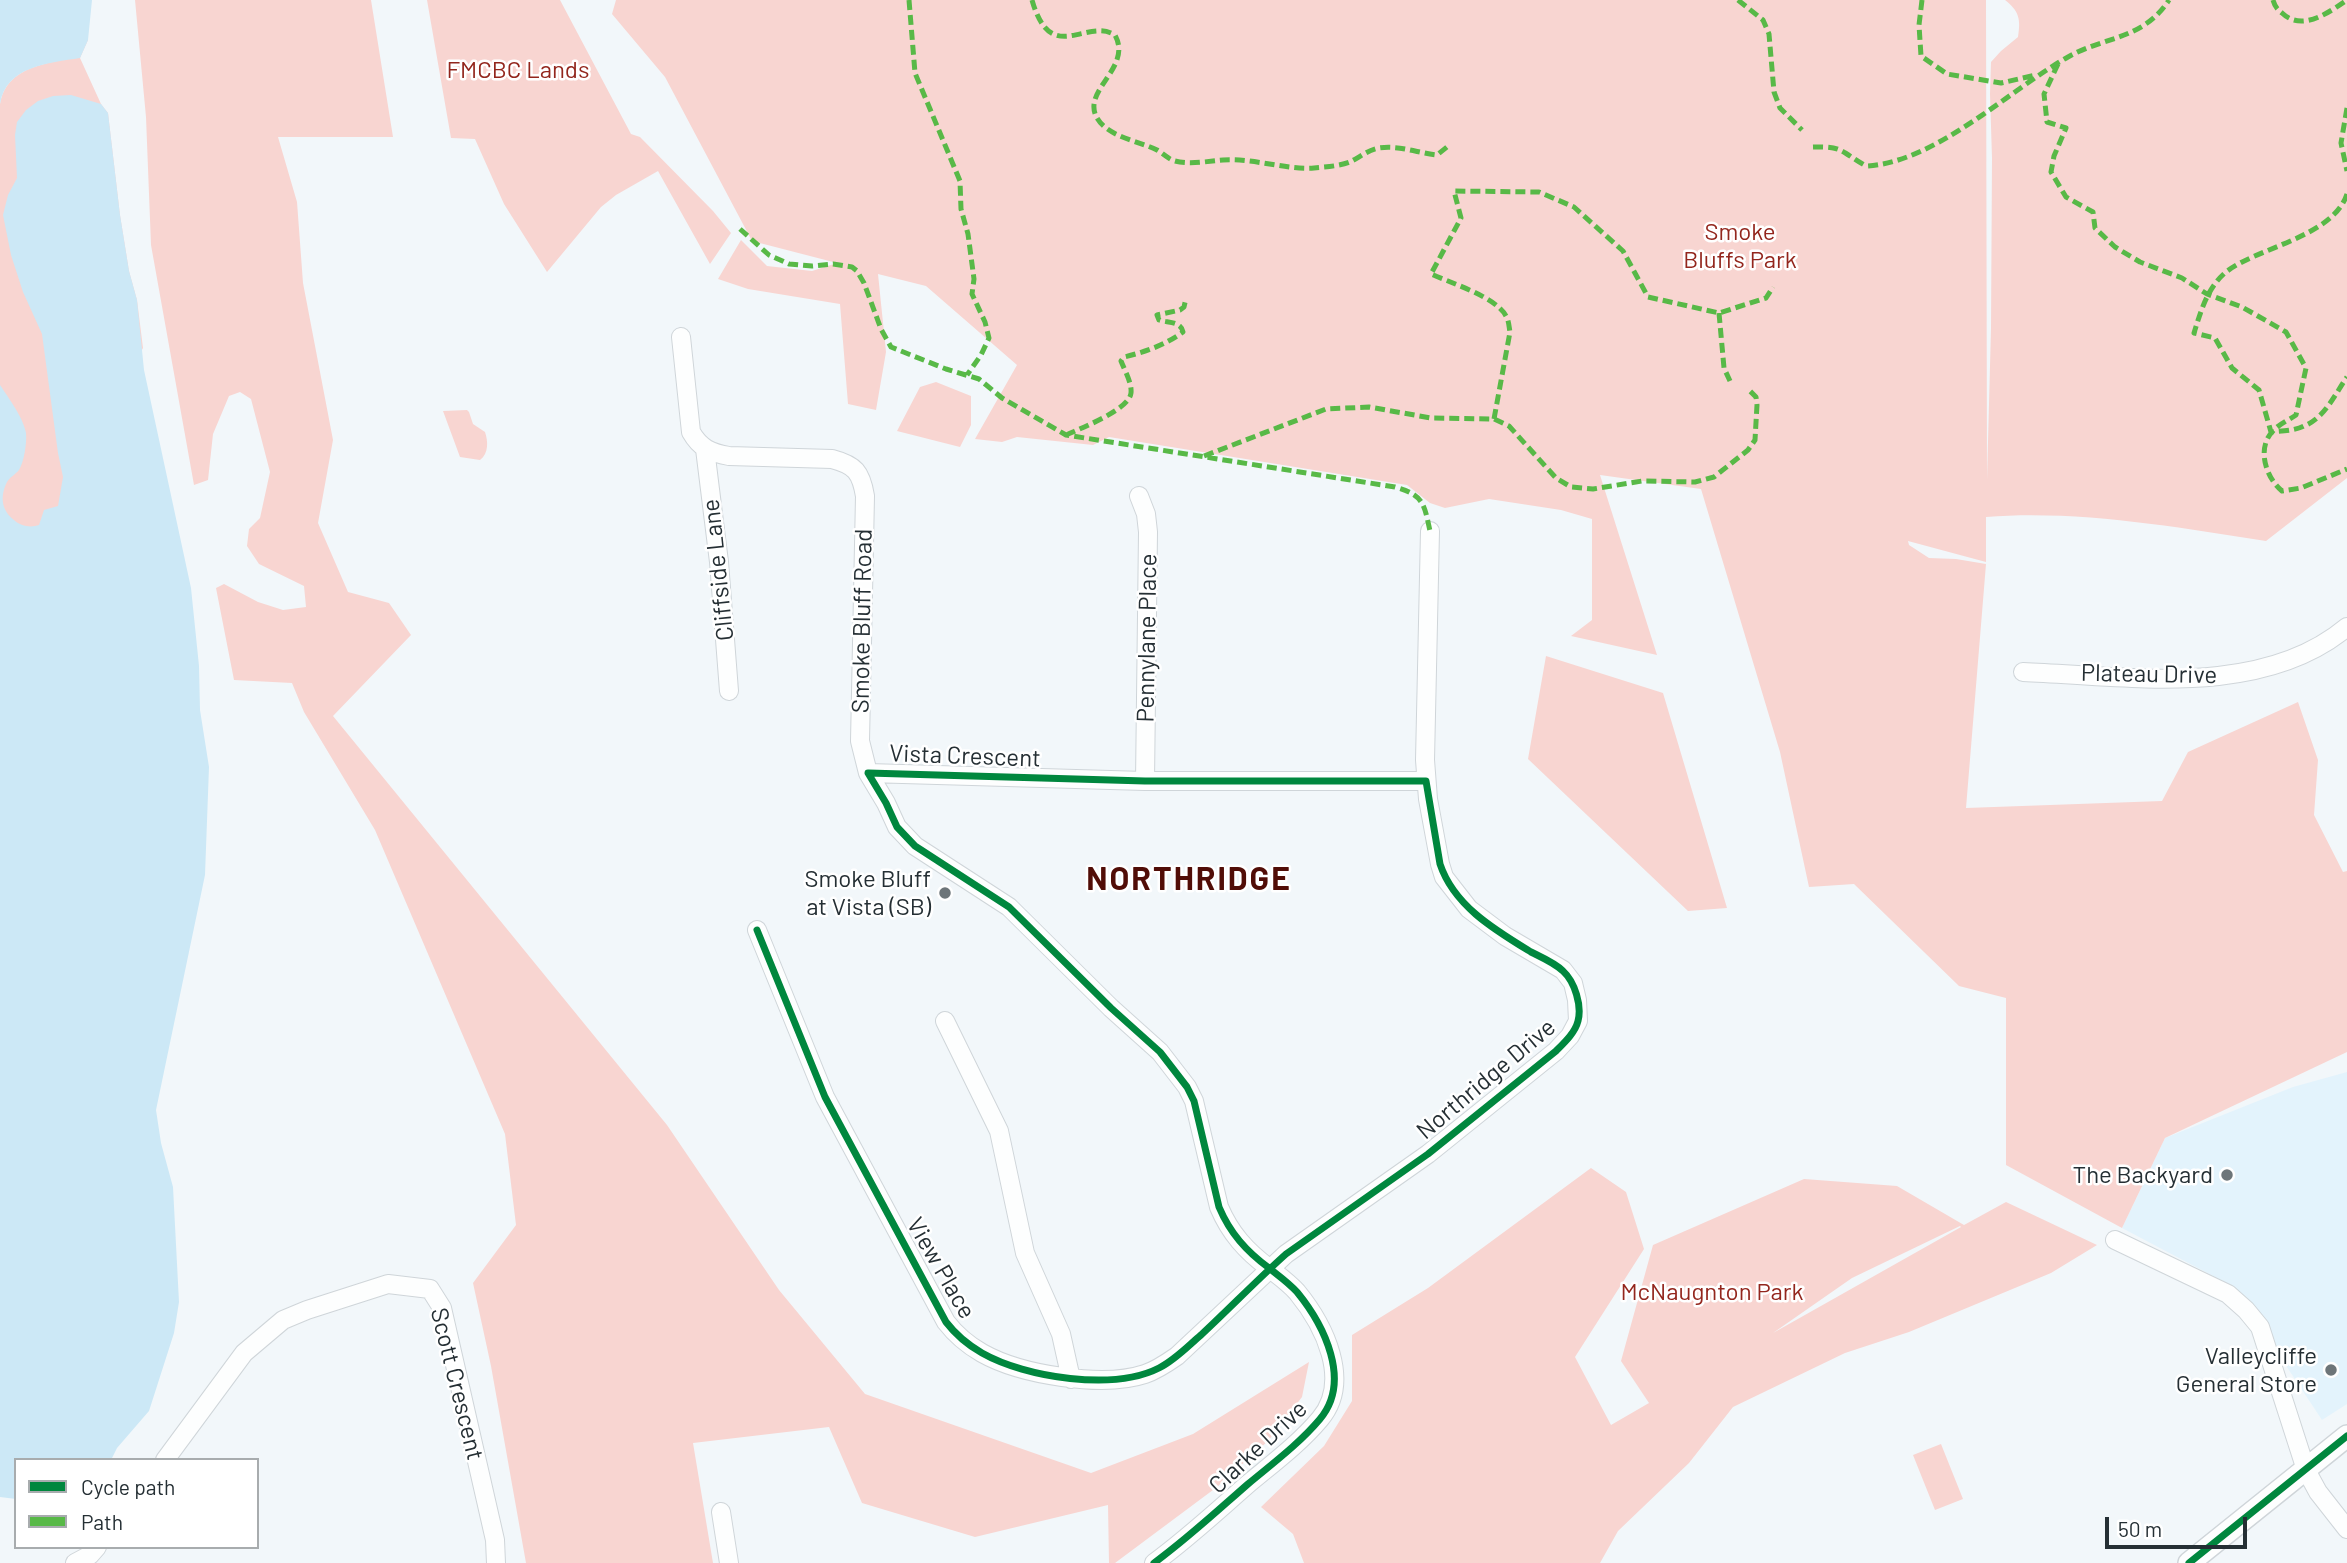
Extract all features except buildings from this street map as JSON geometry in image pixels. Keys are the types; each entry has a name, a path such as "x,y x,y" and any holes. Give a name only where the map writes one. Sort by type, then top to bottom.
{"street":[{"path":"681,337 691,432 705,449"},
{"name":"Smoke Bluff Road","path":"705,449 729,456 832,459 846,463 856,470 862,480 865,496 860,741 868,773"},
{"name":"Cliffside Lane","path":"705,449 719,562 729,691"},
{"name":"Pennylane Place","path":"1139,496 1146,513 1148,532 1145,781"},
{"name":"Northridge Drive","path":"1270,1269 1286,1254 1428,1154 1491,1105 1556,1052 1570,1037 1578,1021 1573,984 1563,970 1505,936 1469,909 1444,877 1440,864 1426,781 1430,531"},
{"name":"Plateau Drive","path":"2023,671 2208,678 2283,663 2312,650 2347,627"},
{"name":"Vista Crescent","path":"868,773 1145,781 1426,781"},
{"name":"Vista Crescent","path":"868,773 903,836 1009,907 1111,1008 1160,1052 1176,1071 1197,1109 1217,1199 1225,1222 1249,1252 1270,1269"},
{"name":"View Place","path":"757,930 825,1097 946,1322 965,1342 985,1355 1035,1372 1071,1379 1113,1379 1143,1375 1161,1367 1198,1337 1270,1269"},
{"path":"945,1021 999,1131 1025,1253 1061,1334 1071,1379"},
{"path":"2115,1240 2228,1294 2260,1327 2306,1470 2318,1492 2347,1529"},
{"name":"Clarke Drive","path":"1154,1563 1284,1453 1321,1418 1327,1407 1334,1374 1332,1353 1309,1308 1295,1290 1270,1269"},
{"name":"Scott Crescent","path":"167,1458 244,1353 283,1320 388,1284 430,1289 442,1308 495,1540 496,1563"},
{"path":"2189,1563 2347,1436"},
{"path":"721,1512 729,1563"},
{"path":"75,1563 95,1549"}],"shaded area":[{"path":"2347,1072 2347,1404 2322,1420 2234,1287 2122,1228 2165,1138 2293,1087"}],"green space":[{"path":"0,0 88,40 80,58 101,104 108,113 120,215 129,271 137,300 143,348 80,460 0,658 0,104 6,87 18,75 52,62"},
{"path":"135,0 371,0 393,137 278,137 297,202 303,283 333,440 318,523 348,592 389,603 411,635 333,716 667,1125 779,1290 865,1394 1091,1473 1193,1434 1309,1362 1302,1397 1268,1441 1217,1487 1115,1563 1109,1563 1108,1505 975,1537 862,1503 829,1427 693,1443 713,1563 526,1563 491,1366 473,1283 516,1225 505,1134 375,830 304,712 292,683 234,680 216,588 224,584 258,602 283,610 306,607 304,586 259,564 247,546 249,529 260,518 270,472 251,399 240,392 229,396 213,434 208,480 194,485 151,245 146,117"},
{"name":"FMCBC Lands","path":"427,0 560,0 631,134 640,137 731,233 710,264 658,171 616,195 601,207 547,272 504,204 475,139 451,138"},
{"name":"Smoke Bluffs Park","path":"616,0 1986,0 1987,480 1991,328 1991,62 2018,37 2019,25 2016,12 2005,0 2347,0 2347,478 2266,541 2127,521 2021,515 1986,517 1986,562 1908,541 1909,545 1929,558 1986,564 1966,808 2162,801 2188,752 2298,702 2318,760 2314,815 2343,872 2347,871 2347,1052 2165,1138 2122,1228 2006,1165 2006,998 1959,986 1854,884 1809,887 1780,752 1701,489 1600,475 1657,655 1571,636 1592,620 1592,519 1561,510 1489,499 1445,508 1430,503 1407,485 1109,437 1093,445 1017,437 1002,442 975,439 1017,365 926,286 878,274 886,352 876,410 848,404 840,304 748,289 718,279 741,240 767,266 812,271 837,263 752,241 665,77 612,14"},
{"path":"936,382 971,396 971,425 960,447 897,431 920,387"},
{"path":"467,410 473,424 485,432 486,450 480,460 460,457 443,411"},
{"path":"1546,656 1663,693 1727,908 1688,911 1528,759"},
{"name":"McNaugnton Park","path":"1591,1168 1626,1192 1644,1249 1575,1357 1611,1425 1649,1403 1621,1361 1653,1245 1804,1179 1897,1186 1964,1225 2006,1202 2097,1245 2051,1273 1909,1332 1845,1353 1733,1407 1689,1463 1618,1531 1600,1563 1304,1563 1293,1534 1261,1507 1324,1446 1352,1401 1352,1335 1428,1288","holes":["1961,1227 1773,1333 1852,1278"]},
{"path":"1941,1444 1963,1499 1935,1510 1913,1455"}],"water":[{"path":"0,0 92,0 88,40 80,58 43,65 20,74 4,91 0,104"},
{"path":"71,95 101,104 108,113 120,215 129,271 137,300 144,370 191,588 199,666 200,710 209,767 205,875 156,1110 161,1143 173,1187 179,1302 174,1333 149,1411 117,1448 112,1458 14,1458 14,1499 0,1497 0,385 19,415 26,433 21,467 7,482 3,492 6,512 22,525 39,525 44,510 58,506 63,477 42,334 23,292 11,255 3,215 8,195 17,178 17,122 26,110 38,101 53,96"}],"marked path":[{"path":"909,0 915,73 960,181 961,209 968,234 974,279 972,294 989,338 967,375"},
{"path":"1032,0 1040,20 1049,31 1059,36 1092,31 1115,35 1119,47 1118,58 1096,98 1094,108 1097,118 1108,130 1157,150 1173,160 1193,163 1235,160 1314,168 1350,162 1368,152 1386,147 1437,155 1447,147 1449,150"},
{"path":"1738,0 1763,20 1769,34 1774,92 1780,108 1802,130"},
{"path":"1922,0 1919,25 1921,56 1947,74 2001,83 2036,75"},
{"path":"1813,147 1837,149 1866,166 1892,162 1918,152 1971,123 2068,57 2123,36 2147,23 2169,0"},
{"path":"2273,0 2280,12 2298,21 2315,18 2347,0"},
{"path":"2058,64 2044,94 2047,122 2066,128 2054,156 2051,172 2066,197 2093,212 2095,228 2115,247 2140,262 2182,278 2207,294 2242,307 2286,332 2306,368 2296,415 2275,429 2265,446 2265,462 2271,479 2282,491 2301,488 2347,469"},
{"path":"2347,108 2341,143 2347,171"},
{"path":"1494,419 1510,332 1507,318 1501,309 1483,297 1431,274 1461,218 1454,191 1539,192 1574,207 1623,251 1648,297 1719,313 1766,298 1773,287"},
{"path":"2347,194 2339,209 2327,221 2293,240 2240,263 2219,278 2202,308 2194,333 2215,338 2232,368 2259,390 2271,432 2296,429 2318,417 2347,377"},
{"path":"740,229 769,255 789,264 852,267 864,283 881,329 891,347 979,379 1002,398 1066,435 1395,487 1412,493 1421,502 1430,531"},
{"path":"1066,435 1122,406 1131,393 1121,361 1124,357 1155,348 1183,332 1180,326 1159,320 1157,315 1180,310 1184,307 1186,298"},
{"path":"1719,313 1724,368 1730,381"},
{"path":"1204,456 1326,409 1369,407 1431,418 1494,419 1509,426 1556,478 1571,487 1593,489 1642,481 1695,482 1714,477 1748,450 1755,440 1757,405 1756,397 1750,391"}],"cycle path":[{"path":"757,930 825,1097 946,1322 972,1347 1000,1362 1045,1375 1095,1380 1140,1375 1159,1368 1176,1357 1201,1335 1265,1274 1275,1264 1286,1254 1428,1154 1556,1051 1572,1034 1578,1021 1578,1001 1571,981 1556,965 1490,926 1455,892 1440,864 1426,781 1145,781 868,773 897,827 915,846 1009,907 1111,1008 1160,1052 1187,1087 1194,1101 1219,1207 1228,1225 1253,1255 1261,1262 1269,1268 1273,1271 1297,1292 1325,1337 1331,1354 1334,1388 1320,1419 1285,1453 1154,1563"},
{"path":"2189,1563 2347,1436"}],"place":[{"name":"Smoke Bluff at Vista (SB)","path":"945,893"},
{"name":"The Backyard","path":"2227,1175"},
{"name":"Valleycliffe General Store","path":"2331,1370"}],"district":[{"name":"NORTHRIDGE","path":"1189,879"}]}
